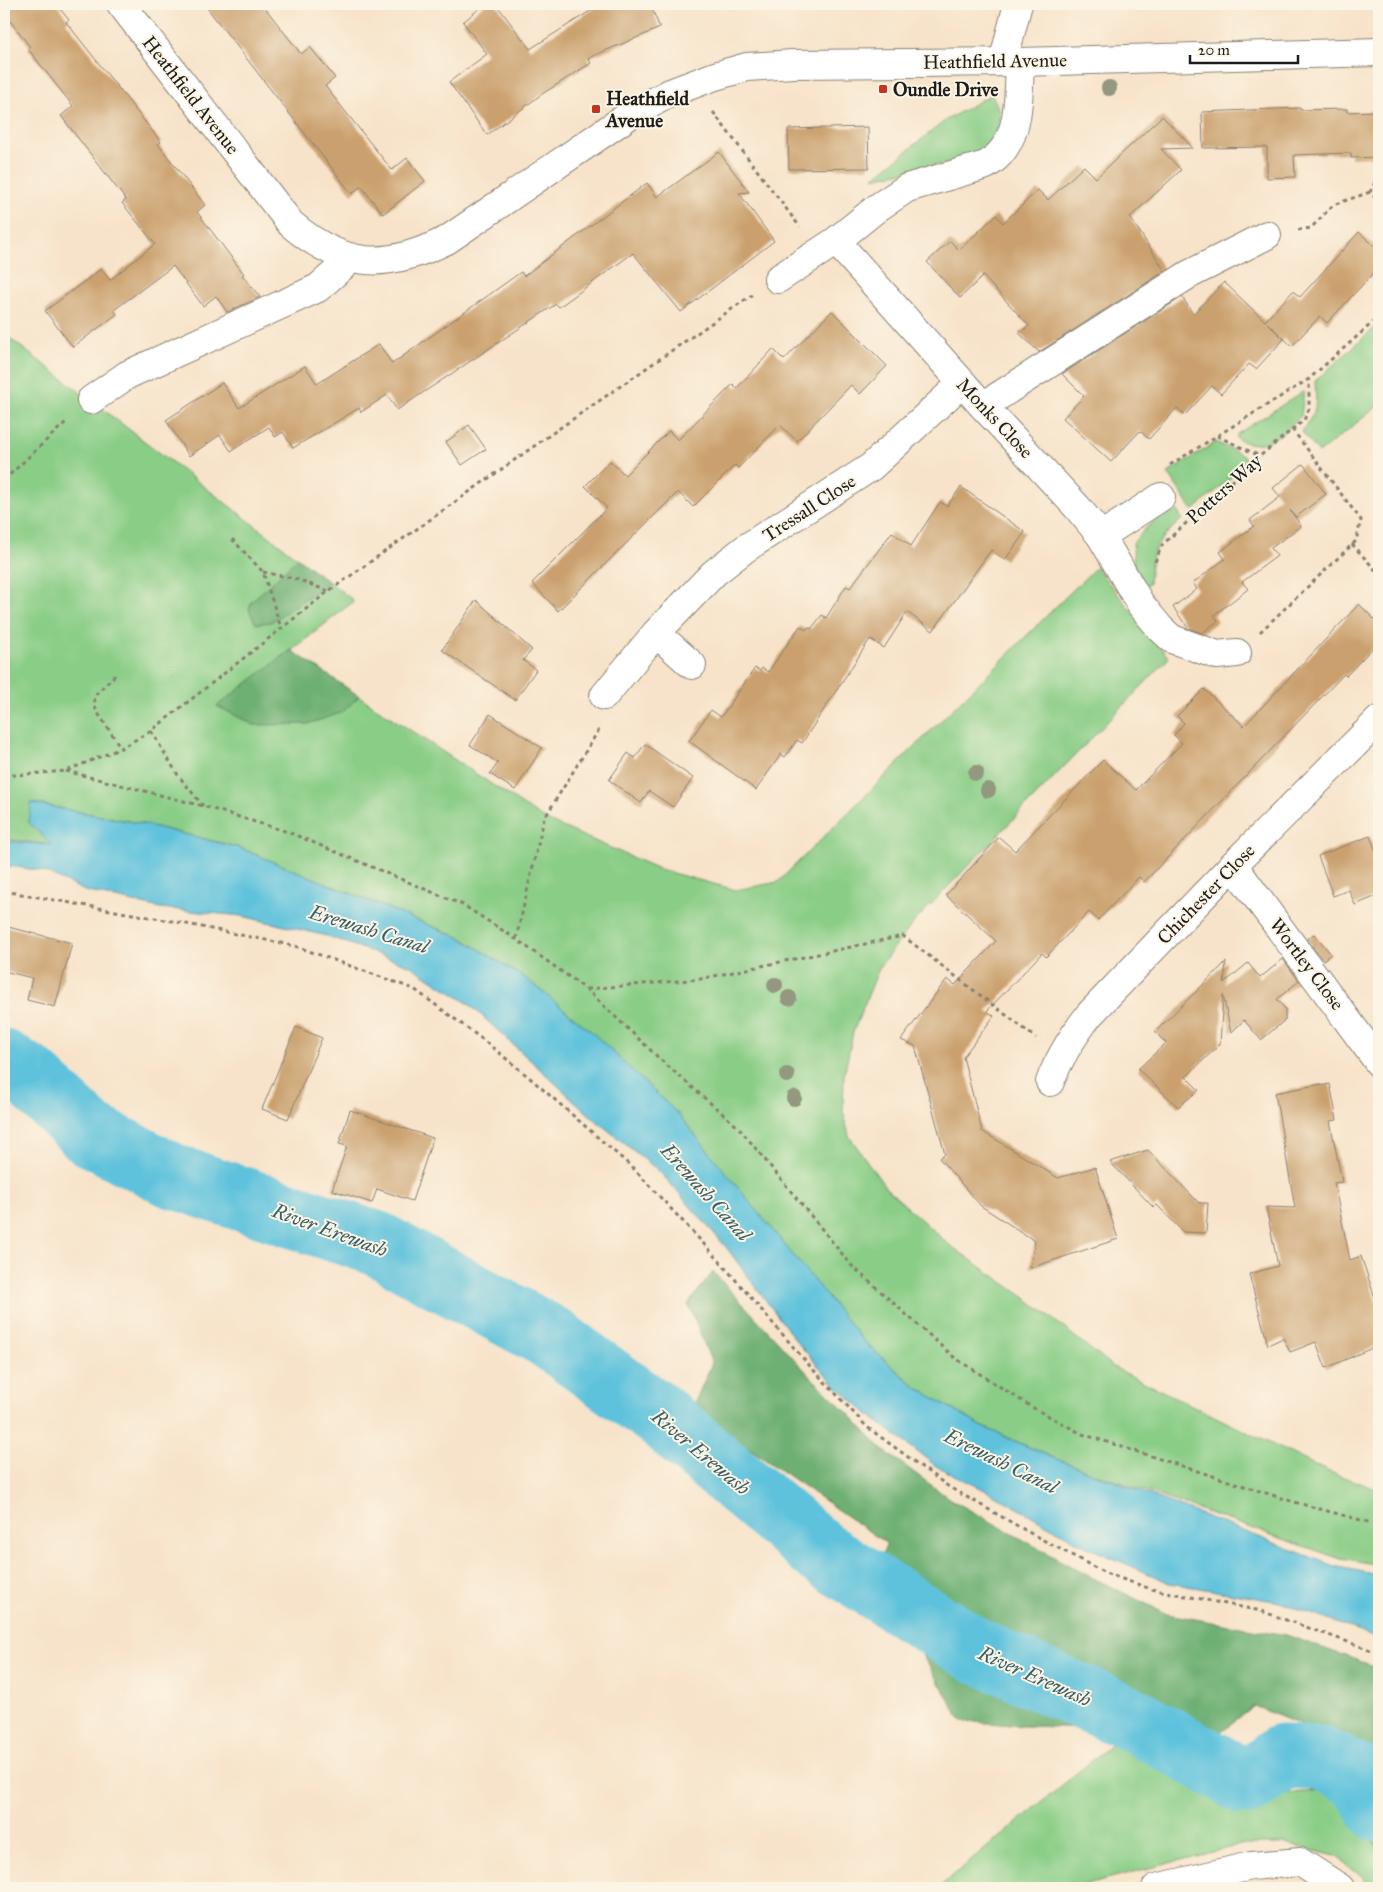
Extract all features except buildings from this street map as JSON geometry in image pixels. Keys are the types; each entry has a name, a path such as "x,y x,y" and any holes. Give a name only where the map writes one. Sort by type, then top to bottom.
{"street":[{"name":"Heathfield Avenue","path":"121,4 291,224 306,237 329,251 352,258 372,261 398,260 424,252 447,240 631,114 670,93 692,84 747,67 1379,52"},
{"path":"778,278 827,246 907,188 986,164 996,159 1007,145 1016,120 1011,62 1018,4"},
{"path":"983,406 1188,275 1267,235"},
{"name":"Monks Close","path":"827,246 962,383 1077,507 1101,536 1141,605 1172,638 1216,655 1237,653"},
{"path":"91,400 127,375 318,288 352,258"},
{"name":"Tressall Close","path":"604,696 656,633 714,573 746,548 871,467 962,383"},
{"name":"Potters Way","path":"1101,536 1161,496"},
{"path":"656,633 692,665"},
{"name":"Chichester Close","path":"1050,1082 1061,1057 1089,1015 1233,865 1379,720"},
{"name":"Wortley Close","path":"1233,865 1379,1063"},
{"path":"1156,1888 1251,1866 1300,1862 1340,1888"}],"path":[{"path":"692,84 827,246"},
{"path":"1267,235 1311,228 1333,205 1370,192 1379,175"},
{"path":"1370,192 1379,202"},
{"path":"4,776 66,771 121,748 151,731 329,591 746,298 778,278"},
{"path":"1166,468 1309,379 1379,318"},
{"name":"Potters Way","path":"1141,605 1152,585 1156,560 1162,545 1260,456 1304,420 1309,409 1309,379"},
{"path":"4,480 91,400"},
{"path":"1237,653 1356,541 1360,520 1292,429"},
{"path":"1217,436 1260,456"},
{"path":"232,539 263,572 281,628"},
{"path":"1352,544 1379,574"},
{"path":"263,572 296,579 329,591"},
{"path":"115,675 94,696 96,710 121,748"},
{"path":"516,939 544,819 605,720 604,696"},
{"path":"151,731 178,775 203,806"},
{"path":"66,771 146,793 203,806 288,832 463,905 516,939 586,989 662,1061 739,1128 852,1266 955,1358 1030,1406 1082,1434 1294,1502 1379,1525"},
{"path":"4,891 177,922 295,946 414,988 482,1039 633,1168 716,1257 808,1364 868,1427 949,1487 1105,1573 1152,1589 1261,1611 1379,1653"},
{"path":"586,989 700,978 902,936 1061,1057"}],"green space":[{"path":"992,94 999,112 999,121 990,142 978,152 964,160 873,178 946,120"},
{"path":"1379,324 1379,405 1319,453 1301,431 1315,408 1315,381"},
{"path":"4,334 354,601 291,651 544,819 661,870 736,890 778,882 1096,567 1169,658 915,921 880,966 853,1032 844,1076 843,1111 849,1136 886,1188 948,1244 1030,1301 1113,1367 1327,1471 1379,1490 1379,1565 1335,1557 1070,1465 981,1426 917,1388 865,1343 815,1282 463,939 237,847 139,823 32,803 29,823 53,845 4,839"},
{"path":"1304,391 1301,416 1279,435 1263,443 1254,444 1236,438 1237,434"},
{"path":"1216,442 1243,455 1246,459 1244,466 1193,511 1168,473"},
{"path":"1174,506 1182,519 1156,547 1149,584 1145,586 1134,566 1133,543 1148,526"},
{"path":"298,558 329,582 271,622 256,624 249,610 251,602"},
{"path":"291,650 359,696 343,712 308,724 254,725 217,706"},
{"path":"713,1272 812,1378 882,1449 950,1499 1083,1573 1167,1614 1286,1635 1379,1668 1379,1849 1341,1790 1310,1792 1306,1727 1254,1706 1185,1759 1130,1729 1024,1726 962,1721 918,1648 857,1609 887,1544 692,1409 712,1363 688,1304"},
{"path":"1130,1729 1251,1796 1341,1789 1379,1849 1379,1888 1368,1888 1362,1877 1336,1856 1285,1844 1244,1844 1071,1888 938,1888"}],"water":[{"name":"Erewash Canal","path":"31,803 139,823 237,847 463,939 528,980 591,1031 678,1114 865,1343 917,1388 981,1426 1049,1456 1334,1566 1379,1575 1379,1639 1280,1602 1170,1583 1085,1546 991,1493 936,1466 873,1418 837,1387 797,1342 726,1247 660,1172 593,1118 469,1004 411,966 327,936 242,916 160,908 85,891 42,871 4,865 4,841 52,845 29,823"}],"waterway":[{"name":"River Erewash","path":"4,1062 29,1077 90,1134 173,1176 378,1244 548,1336 660,1416 823,1554 975,1650 1138,1722 1247,1783 1282,1757 1318,1758 1360,1776 1379,1809"}],"place":[{"name":"Oundle Drive","path":"883,89"},
{"name":"Heathfield Avenue","path":"596,109"}]}
